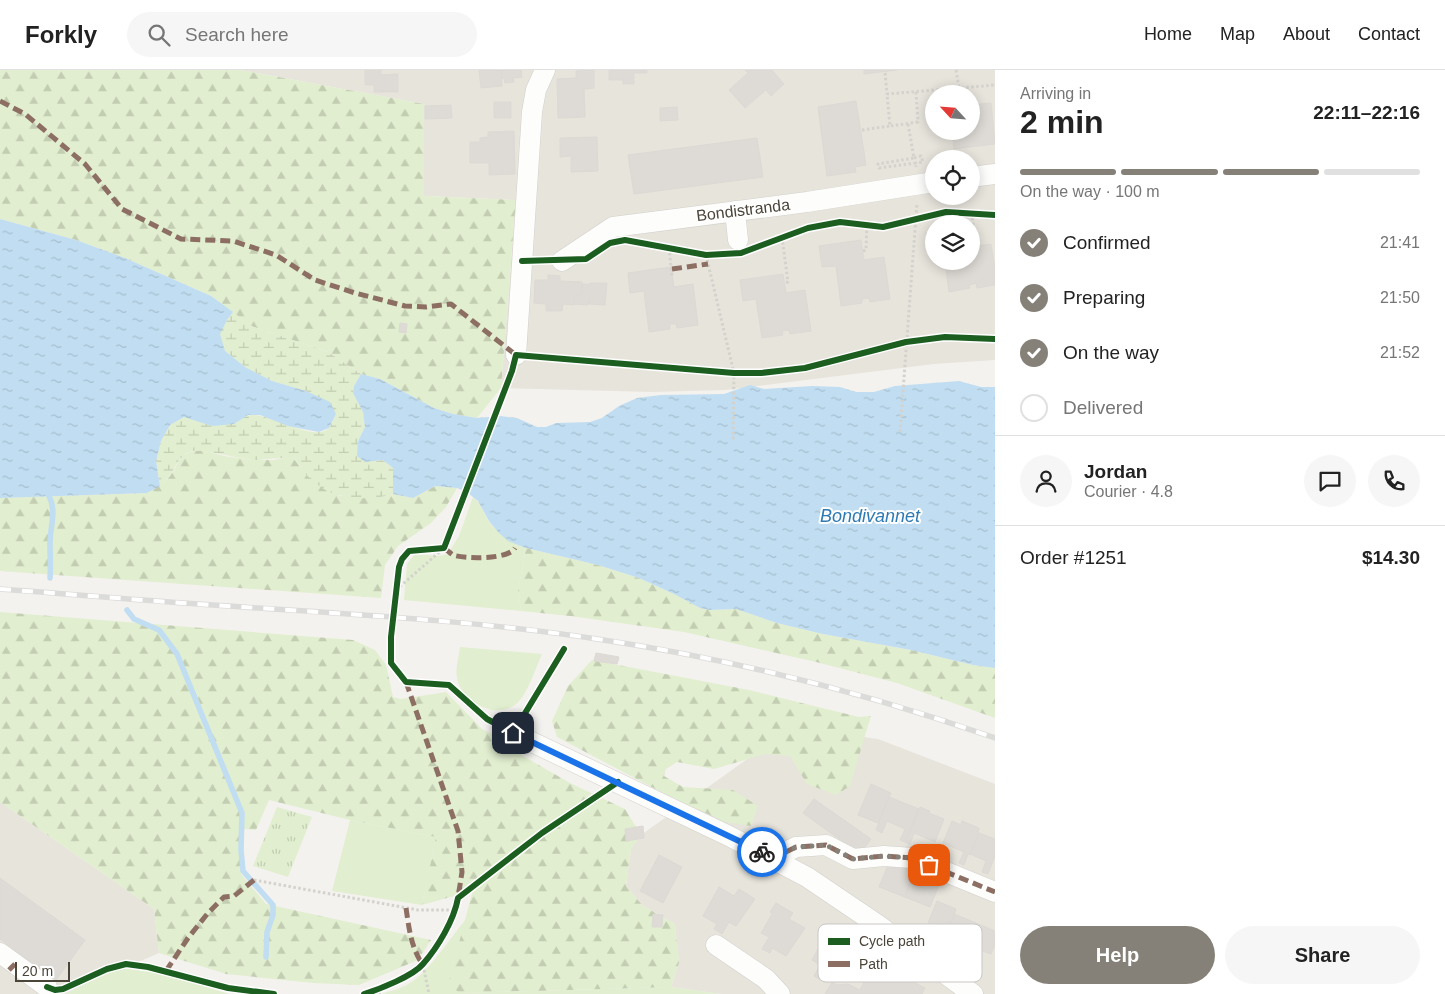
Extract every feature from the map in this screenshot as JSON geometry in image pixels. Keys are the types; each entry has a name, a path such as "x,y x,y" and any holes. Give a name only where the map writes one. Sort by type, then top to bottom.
{"street":[{"path":"516,355 532,112 536,90 545,70"},
{"path":"980,176 995,174"},
{"name":"Bondistranda","path":"562,261 613,227 925,183"},
{"path":"735,211 738,240"},
{"path":"513,733 774,858 807,877 877,924"},
{"path":"774,858 796,847 826,845 853,859 884,856 912,858 995,892"},
{"path":"716,945 766,980 780,994"},
{"path":"0,953 47,987"},
{"path":"956,982 972,994"}],"path":[{"path":"956,70 959,85"},
{"path":"885,73 890,126"},
{"path":"980,86 995,85"},
{"path":"887,94 925,91"},
{"path":"862,130 918,122 916,92"},
{"path":"914,158 922,156 923,162 916,163"},
{"path":"963,213 980,214"},
{"path":"909,221 925,217"},
{"path":"900,432 917,219"},
{"path":"858,224 875,226"},
{"path":"863,251 866,250 867,224"},
{"path":"774,240 790,234"},
{"path":"782,237 788,282 784,283"},
{"path":"669,248 672,276"},
{"path":"698,253 706,255 715,254"},
{"path":"706,255 734,373 734,440"},
{"path":"896,344 914,341"},
{"path":"724,372 743,373"},
{"path":"396,590 444,548 447,538"},
{"path":"435,548 444,548"},
{"path":"395,599 397,582"},
{"path":"254,880 418,910 455,910"},
{"path":"415,970 423,965 428,958"},
{"path":"423,965 429,994"}],"shaded area":[{"path":"240,70 995,70 995,360 934,364 725,390 651,392 501,388 516,200 424,196 424,104"},
{"path":"792,727 878,739 995,784 995,994 721,994 671,987 679,963 675,924 643,906 626,886 631,849 641,835"},
{"path":"0,802 154,909 159,953 127,967 104,974 66,994 0,994"}],"green space":[{"path":"0,70 240,70 424,104 424,196 516,200 501,388 477,418 453,414 434,408 380,379 361,374 328,352 251,326 211,296 125,258 76,240 0,219"},
{"path":"233,312 251,326 328,352 361,374 354,386 353,393 363,412 365,427 358,441 365,462 383,460 393,468 393,494 375,498 343,496 324,489 317,484 291,458 253,460 201,451 189,452 183,456 160,486 156,461 161,441 170,425 184,417 234,424 245,417 255,415 312,432 322,432 329,428 336,414 306,391 272,381 245,367 225,351 219,334"},
{"path":"202,450 251,460 274,460 288,457 294,459 304,472 340,496 383,497 393,494 413,498 435,486 457,488 446,507 431,523 398,546 385,565 381,598 0,571 0,498 147,493 168,479 184,455"},
{"path":"473,497 488,520 500,533 526,548 518,591 521,611 404,600 407,564 415,554 438,556 448,554 459,536"},
{"path":"526,548 598,565 639,578 700,608 709,610 736,609 777,623 823,634 995,668 995,718 897,683 816,662 684,632 521,611 518,591"},
{"path":"0,612 353,640 375,650 386,665 393,697 401,699 446,692 482,729 514,745 523,756 570,783 625,809 641,835 631,849 626,886 643,906 675,924 679,963 671,987 460,993 448,985 475,882 458,895 422,905 436,837 350,820 269,800 256,830 245,829 239,840 241,874 266,904 431,940 418,960 359,985 313,983 226,974 159,953 154,909 0,802"},
{"path":"460,647 542,654 523,696 515,705 507,709 498,710 488,709 472,701 460,686 456,670"},
{"path":"592,660 749,690 859,717 871,716 850,786 836,795 807,784 790,756 765,754 714,769 677,762 666,769 664,776 683,787 733,790 758,806 751,826 725,822 663,793 557,737 552,721 568,686"},
{"path":"277,807 312,817 288,877 253,866"},
{"path":"350,820 436,837 422,905 332,891"},
{"path":"466,919 449,984 460,993 671,987 721,994 381,994 403,987 417,978 432,963"},
{"path":"127,967 154,971 229,994 66,994 104,974"}],"water":[{"path":"0,219 76,240 125,258 211,296 233,312 220,334 225,351 245,367 272,381 306,391 330,402 336,414 329,428 319,432 288,426 260,415 248,415 234,424 212,426 184,417 170,425 161,441 156,461 160,486 147,493 0,498"},
{"name":"Bondivannet","path":"361,374 380,379 434,408 453,414 477,418 500,416 517,418 537,427 546,427 556,423 590,422 602,418 619,406 637,398 661,395 724,394 750,385 764,389 812,386 840,387 856,392 874,392 895,386 959,381 981,387 995,387 995,668 823,634 777,623 736,609 709,610 700,608 639,578 598,565 526,548 508,541 489,521 478,501 468,493 457,488 435,486 413,498 393,494 393,468 383,460 365,462 357,456 358,441 365,427 363,412 353,393 354,386"}],"building":[{"path":"365,70 381,70 381,75 398,74 398,92 374,92 374,85 365,85"},
{"path":"479,70 501,70 502,86 481,88"},
{"path":"501,70 521,70 522,77 513,78 514,82 505,83 504,78 502,79"},
{"path":"594,70 594,88 584,89 585,117 558,118 557,79 576,78 576,71"},
{"path":"609,70 647,70 647,73 634,73 634,84 623,84 623,80 609,80"},
{"path":"745,70 772,70 784,84 771,96 766,90 745,108 729,90 748,73"},
{"path":"864,70 897,70 864,74"},
{"path":"856,101 866,165 855,167 856,172 827,176 818,107"},
{"path":"494,102 511,102 511,118 494,118"},
{"path":"991,103 995,144 954,149 953,140 980,140 980,104"},
{"path":"451,105 452,118 425,119 425,106"},
{"path":"677,107 678,120 660,121 660,108"},
{"path":"514,131 515,174 489,175 489,163 470,163 470,142 480,142 480,138 488,137 488,132"},
{"path":"597,137 598,171 571,172 571,156 560,157 560,138"},
{"path":"757,138 763,177 634,194 628,155"},
{"path":"861,240 864,260 884,257 890,299 870,302 869,298 862,299 862,303 841,306 836,266 822,267 819,246"},
{"path":"991,244 995,268 995,285 977,288 976,283 969,285 970,288 949,292 946,270 980,270 980,246"},
{"path":"671,267 674,287 693,284 698,325 677,328 676,324 670,324 670,329 649,332 644,291 630,293 628,273"},
{"path":"783,274 786,293 805,290 811,331 790,334 789,330 782,331 783,335 762,338 756,299 743,301 740,280"},
{"path":"548,275 560,276 560,281 582,282 581,295 574,295 574,305 563,304 562,311 546,311 546,304 534,303 535,280 548,280"},
{"path":"607,283 605,305 589,304 589,299 588,305 574,304 574,295 581,295 582,284"},
{"path":"400,323 407,324 406,333 399,332"},
{"path":"596,653 619,657 617,664 594,661"},
{"path":"871,784 891,793 878,823 858,815"},
{"path":"889,797 919,809 905,842 900,840 905,829 887,821 882,833 876,830"},
{"path":"814,799 871,839 860,854 803,813"},
{"path":"920,807 944,819 935,842 914,833 910,844 905,842"},
{"path":"952,821 961,825 962,821 979,828 979,833 964,865 959,863 964,852 943,843"},
{"path":"643,826 644,838 626,841 625,829"},
{"path":"979,833 995,839 995,856 988,874 982,872 986,861 970,854"},
{"path":"659,855 682,867 663,903 640,891"},
{"path":"909,864 916,867 905,897 879,887 888,865 898,869 899,865 907,868"},
{"path":"915,872 938,881 936,885 939,885 930,907 905,897"},
{"path":"0,878 85,940 56,980 0,939"},
{"path":"719,887 734,896 739,889 755,899 736,926 729,922 722,934 714,929 717,924 703,916"},
{"path":"937,901 956,909 951,923 947,921 946,924 928,923"},
{"path":"776,903 793,913 789,919 805,928 786,956 772,948 770,953 762,949 769,937 761,933"},
{"path":"653,914 663,915 662,927 652,927"},
{"path":"954,914 976,923 946,924 947,921 951,923"},
{"path":"982,926 995,931 995,945 991,954 982,951"},
{"path":"818,949 818,964 812,960"},
{"path":"818,969 818,978 814,976"},
{"path":"832,982 837,985 848,984 860,990 864,982 913,982 925,988 922,994 825,994"}],"waterway":[{"path":"49,496 53,507 50,578"},
{"path":"127,610 134,619 159,630 177,654 242,813 241,850 243,871 273,905 273,915 267,932 266,957"}],"railway":[{"path":"0,589 420,619 597,639 648,647 798,679 897,706 995,738"}],"marked path":[{"path":"0,101 25,114 85,164 122,209 181,239 233,241 276,255 315,280 405,306 426,307 451,304 516,355"},
{"path":"672,269 708,264"},
{"path":"444,548 453,555 476,558 504,555 515,548"},
{"path":"406,682 458,831 462,872 458,898"},
{"path":"774,858 796,847 826,845 853,859 884,856 912,858 995,892"},
{"path":"166,971 188,938 208,913 224,897 234,896 254,880"},
{"path":"406,908 413,945 423,965"},
{"path":"9,970 15,964"}],"cycle path":[{"path":"522,261 586,259 610,243 625,240 706,255 741,253 808,228 840,222 883,227 946,212 995,215"},
{"path":"564,649 513,733 487,719 449,685 406,682 391,663 391,637 399,567 402,559 409,551 444,548 512,371 516,355 734,373 761,373 805,368 906,342 945,337 995,339"},
{"path":"364,994 396,982 418,969 429,957 445,933 458,898 542,833 618,782"},
{"path":"47,987 55,990 63,989 107,969 126,964 148,967 228,988 274,994"}],"way so far":[{"path":"762,852 774,858 796,847 826,845 853,859 884,856 912,858 929,865"}],"route":[{"path":"513,733 762,852"}]}
